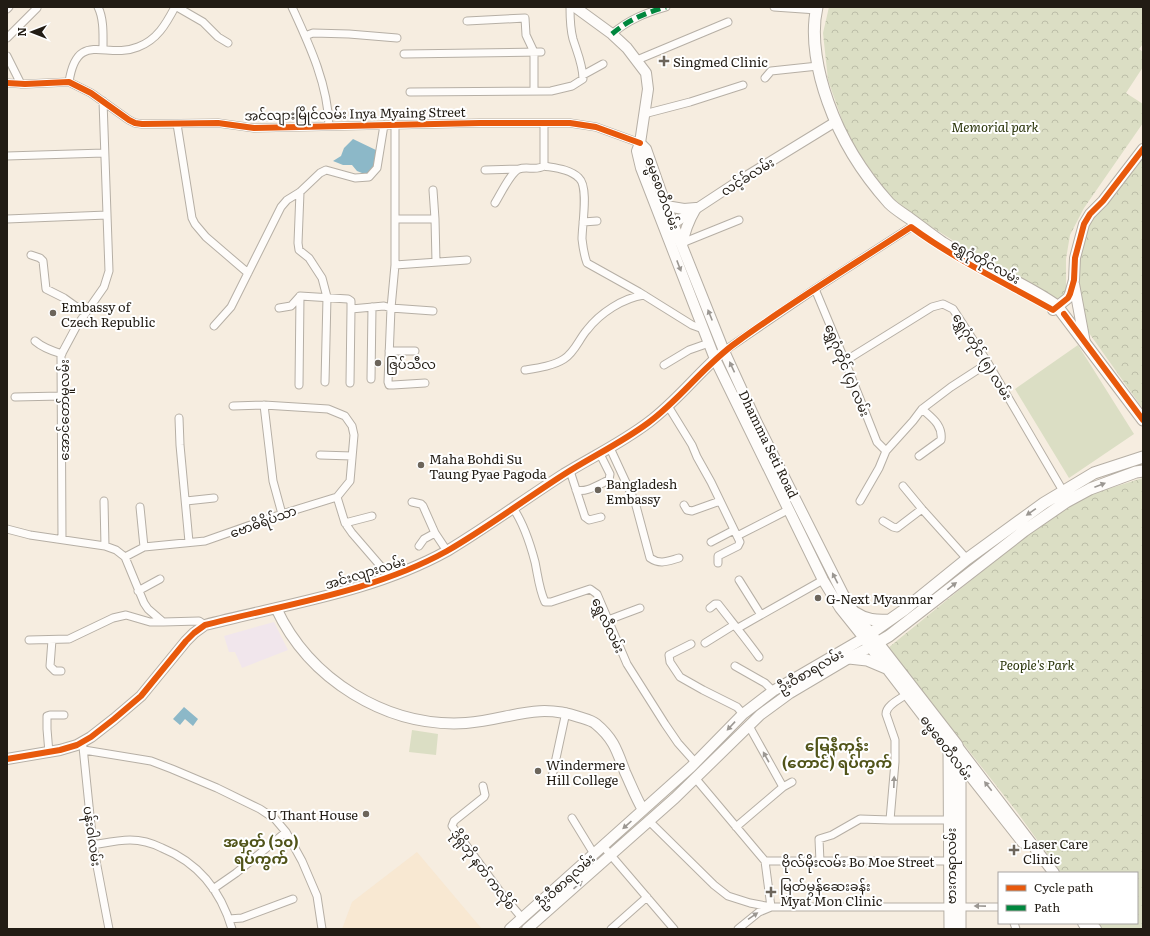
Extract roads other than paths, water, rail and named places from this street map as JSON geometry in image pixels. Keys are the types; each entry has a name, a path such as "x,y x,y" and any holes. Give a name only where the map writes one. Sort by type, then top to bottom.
{"main road":[{"name":"ဓမ္မစေတီလမ်း","path":"575,7 612,34 628,48 646,73 648,88 638,151 641,168 664,230"},
{"name":"ရွှေဂုံတိုင်လမ်း","path":"815,8 811,48 820,96 842,147 874,192 887,208 913,225 937,246 960,260 1058,310 1086,343 1142,418 1143,428"},
{"name":"ဓမ္မစေတီလမ်း","path":"640,143 646,149 666,206 682,245"},
{"path":"1086,343 1074,280 1074,258 1084,224 1090,214 1103,201 1143,149"},
{"path":"666,206 684,209 696,208"},
{"path":"682,245 688,224 696,208"},
{"name":"Dhamma Seti Road","path":"664,230 715,359 823,580 840,608 851,616 871,641"},
{"name":"Dhamma Seti Road","path":"682,245 724,351 757,423 836,580 851,616"},
{"path":"1058,310 1068,298 1074,280"},
{"name":"အင်းလျားလမ်း","path":"7,759 83,746 140,696 186,641 205,625 351,589 390,577 428,562 570,471 610,448 648,422 668,406 724,351"},
{"path":"1139,456 1139,472"},
{"name":"ဦးဝီစာရလမ်း","path":"871,641 890,620 967,559 1032,511 1094,473 1139,456"},
{"name":"ဦးဝီစာရလမ်း","path":"511,929 693,764 743,714 774,691 871,641 889,636 1024,531 1066,502 1090,489 1139,472"},
{"path":"788,510 799,505"},
{"path":"276,608 293,639 317,667 347,691 386,710 408,717 450,723 466,723 527,711 540,710 566,712 595,723 613,743 620,755 641,812 648,823"},
{"path":"888,668 847,654 852,634 851,616 880,621 890,620"},
{"path":"888,657 886,647 889,636"},
{"name":"ဓမ္မစေတီလမ်း","path":"871,641 888,657 953,747"},
{"name":"ဓမ္မစေတီလမ်း","path":"871,641 907,694 953,747 1053,872"},
{"name":"ဦးဝီစာရလမ်း","path":"527,929 648,823 698,777 760,715 847,654"},
{"name":"ဗားကရာလမ်း","path":"953,747 965,779 950,820 950,861 955,906"},
{"name":"ဗားကရာလမ်း","path":"950,929 955,906 955,803 953,747"},
{"path":"693,764 698,777"},
{"name":"ဓမ္မစေတီလမ်း","path":"965,779 1046,872"},
{"path":"658,796 666,806"},
{"path":"555,889 563,898"},
{"path":"955,906 960,929"}],"street":[{"path":"98,7 104,34 103,49"},
{"path":"69,82 77,57 88,50 103,49 123,51 146,44 162,30 176,7 203,22 218,37 228,43"},
{"path":"292,7 319,72 327,105 329,126"},
{"path":"410,92 551,91 572,86 583,79 583,70 570,23 570,7"},
{"path":"612,34 624,24 648,12 666,7"},
{"path":"774,7 815,8"},
{"path":"7,38 37,8"},
{"path":"467,21 524,18 526,35 537,52 534,91"},
{"path":"637,60 728,22"},
{"path":"305,36 313,34 349,34 397,38"},
{"path":"404,54 537,52"},
{"path":"7,56 21,84"},
{"path":"583,75 603,64"},
{"path":"765,78 771,71 815,66"},
{"name":"အင်လျားမြိုင်လမ်း Inya Myaing Street","path":"7,83 21,84 69,82 92,93 129,120 142,124 218,122 254,128 570,123 587,125 640,143"},
{"path":"644,114 690,102 743,85"},
{"name":"အောင်တော်မူလမ်း","path":"62,539 62,354 85,313 104,287 109,271 103,101"},
{"path":"544,123 544,166"},
{"path":"177,124 192,218 206,237 248,273"},
{"name":"လင့်ခ်လမ်း","path":"664,230 696,208 833,124"},
{"path":"214,326 231,307 281,207 287,200 300,192 320,173 326,170 355,178 369,177 374,174 377,168 384,125"},
{"path":"395,125 395,265 391,308 388,382 389,385 424,383"},
{"path":"7,156 104,153"},
{"path":"485,170 540,168 544,166 567,171 580,178 583,184 584,195 582,237 583,252 587,263 644,295 692,325 703,329"},
{"path":"495,203 514,173 519,169"},
{"path":"433,190 436,262"},
{"path":"300,192 299,250 309,258 322,278 327,297 325,382"},
{"path":"7,219 107,215"},
{"path":"395,219 435,219"},
{"path":"682,245 739,220"},
{"path":"583,222 598,221"},
{"path":"724,351 913,225"},
{"path":"31,255 40,258 43,261 46,289 64,298 85,313"},
{"path":"395,265 467,260"},
{"name":"ရွှေဂုံတိုင် (၄) လမ်း","path":"815,289 846,361 877,442 884,451"},
{"path":"525,370 554,364 565,359 572,352 587,329 607,311 636,296 644,295"},
{"path":"300,296 350,299 352,309 350,383"},
{"path":"278,308 291,306 300,296"},
{"path":"299,385 300,296"},
{"name":"ရွှေဂုံတိုင် (၅) လမ်း","path":"846,361 932,307 943,304 953,309 988,363 1064,490"},
{"path":"352,309 384,306 391,308 433,311"},
{"path":"371,379 372,307"},
{"path":"36,342 40,346 62,354"},
{"path":"664,365 689,350 709,343"},
{"path":"389,351 415,351"},
{"path":"860,501 879,468 884,451 914,420 922,409 951,387 988,363"},
{"path":"14,397 62,396"},
{"path":"233,406 264,405 328,409 345,416 352,426 354,435 350,481 337,497 345,523 360,544 390,577"},
{"path":"264,405 274,481 282,514"},
{"path":"668,406 692,445 740,545 718,556 718,563"},
{"path":"919,456 941,440 942,432 935,421 922,409"},
{"path":"179,418 189,542"},
{"path":"610,448 635,502 650,558 656,562 667,562 679,558"},
{"path":"576,490 587,490 609,480 610,474 600,454"},
{"path":"320,455 352,456"},
{"path":"570,471 587,519 589,520 601,517"},
{"path":"903,486 967,559"},
{"name":"ဗောဓိရိပ်သာ","path":"125,557 144,547 205,541 216,538 282,514 337,497"},
{"path":"186,501 214,498"},
{"path":"104,501 105,546"},
{"path":"684,505 687,510 692,511 720,501"},
{"path":"412,502 423,506 435,533 447,551"},
{"path":"140,507 144,547"},
{"name":"ရွှေလီလမ်း","path":"513,508 523,525 535,562 544,602 551,602 590,589 596,594 626,664 693,764"},
{"path":"883,521 897,528 922,509"},
{"path":"711,542 788,510"},
{"path":"345,523 372,516"},
{"path":"7,529 30,535 105,546 116,550 125,557 138,591 148,609 163,622"},
{"path":"419,546 424,539 435,533"},
{"path":"138,591 160,579"},
{"path":"739,580 761,615"},
{"path":"705,643 736,626 761,615 823,580"},
{"path":"710,608 715,604 718,604 759,657"},
{"path":"608,620 640,608"},
{"path":"30,640 69,639 113,618 126,615 150,622 199,621 205,625"},
{"path":"52,640 50,666 55,671 61,671"},
{"path":"691,644 670,656 670,662 680,677 737,707 743,714"},
{"path":"735,666 774,691"},
{"path":"890,820 894,792 895,740 886,710 907,694"},
{"path":"552,777 566,712"},
{"path":"49,753 47,716 64,715"},
{"path":"749,726 783,788"},
{"path":"83,746 151,761 260,809 275,819 286,832 302,861 317,896 322,929"},
{"name":"ပန်းဝါလမ်း","path":"83,746 93,845 109,929"},
{"path":"698,777 736,827 765,861 771,907"},
{"path":"736,827 792,782"},
{"name":"ဒိုရိုဘို နတ် ကလိုစ်","path":"483,786 484,797 454,821 452,826 501,893 522,918"},
{"path":"572,818 594,854"},
{"path":"820,862 818,839 832,835 860,819 950,820"},
{"path":"648,823 714,885 728,896 750,903 771,907 998,907"},
{"path":"213,889 236,873 286,832"},
{"path":"93,845 129,840 150,842 185,859 196,868 213,889 229,919 232,929"},
{"path":"603,846 673,929"},
{"name":"ဗိုလ်မိုးလမ်း Bo Moe Street","path":"765,861 950,861"},
{"path":"611,929 647,897"},
{"path":"229,919 242,918 293,899"},
{"path":"738,929 759,912 771,907"}],"water":[{"path":"353,139 378,151 375,165 367,175 357,171 352,165 343,165 333,161 341,156 344,148"},
{"path":"184,707 198,719 193,726 185,719 180,725 173,719"}],"place":[{"name":"Singmed Clinic","path":"664,61"},
{"name":"Embassy of Czech Republic","path":"53,313"},
{"name":"ဇြပ်သီလ","path":"378,363"},
{"name":"Maha Bohdi Su Taung Pyae Pagoda","path":"421,465"},
{"name":"Bangladesh Embassy","path":"598,490"},
{"name":"G-Next Myanmar","path":"818,598"},
{"name":"Windermere Hill College","path":"538,771"},
{"name":"U Thant House","path":"366,814"},
{"name":"Laser Care Clinic","path":"1014,850"},
{"name":"မြတ်မွန်ဆေးခန်း Myat Mon Clinic","path":"771,892"}],"district":[{"name":"မြေနီကုန်း (တောင်) ရပ်ကွက်","path":"837,752"},
{"name":"အမှတ် (၁၀) ရပ်ကွက်","path":"261,848"}],"park label":[{"name":"Memorial park","path":"995,126"},
{"name":"People's Park","path":"1037,664"}]}
